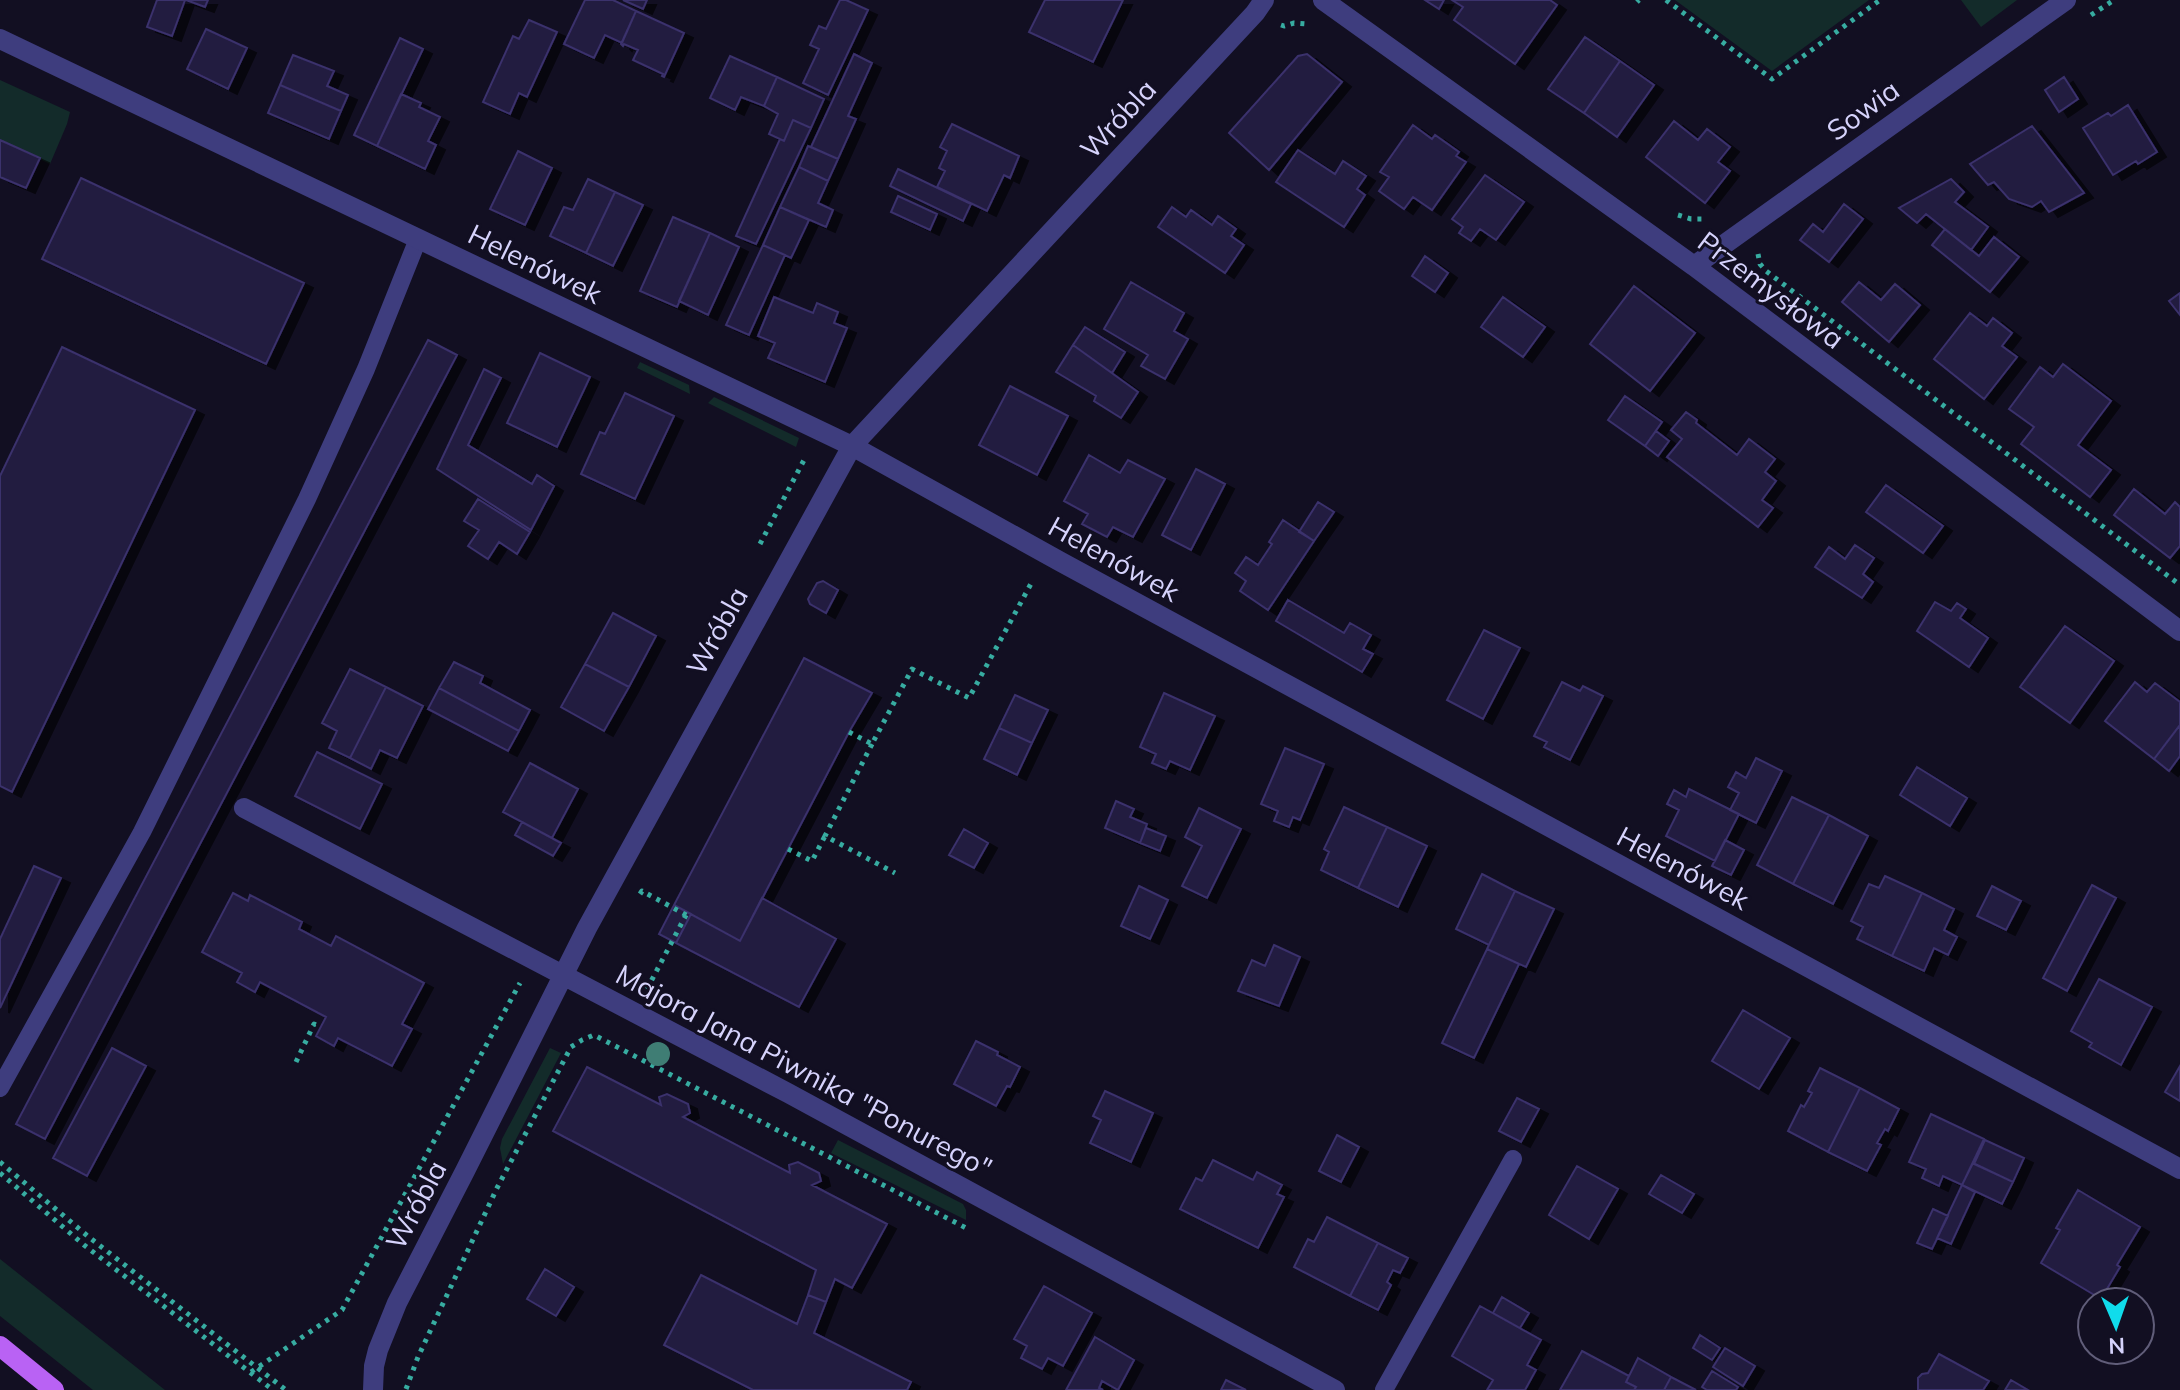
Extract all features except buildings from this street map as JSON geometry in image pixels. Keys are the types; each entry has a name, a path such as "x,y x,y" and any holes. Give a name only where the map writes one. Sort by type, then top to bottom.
{"main road":[{"path":"0,1346 54,1390"}],"street":[{"name":"Wróbla","path":"373,1390 378,1350 397,1303 602,900 852,446 1264,0"},
{"name":"Przemysłowa","path":"1323,0 1694,266 2180,631"},
{"name":"Sowia","path":"1694,266 2066,0"},
{"name":"Helenówek","path":"0,39 852,446 2180,1169"},
{"name":"Majora Jana Piwnika \"Ponurego\"","path":"244,808 996,1204 1335,1390"}],"lane":[{"path":"0,1088 142,832 300,513 366,369 418,239"},
{"path":"1384,1390 1513,1159"}],"path":[{"path":"1666,0 1772,79 1880,0"},
{"path":"1667,210 1691,219 1717,218"},
{"path":"1744,230 1760,247 1757,258 1766,271 2180,585"},
{"path":"788,849 812,861 912,669 967,698 971,697 1033,580"},
{"path":"849,732 872,744"},
{"path":"825,836 895,873"},
{"path":"635,904 642,891 688,916 644,995"},
{"path":"251,1372 342,1310 522,978"},
{"path":"296,1062 314,1024 321,1027"},
{"path":"406,1390 418,1357 519,1146 571,1047 594,1035 977,1233"},
{"path":"0,1162 90,1238 286,1390"},
{"path":"0,1173 84,1245 273,1390"}],"green space":[{"path":"1675,0 1869,0 1772,71"},
{"path":"1961,0 2017,0 1981,27"},
{"path":"0,80 70,112 50,164 0,140"},
{"path":"640,362 689,385 690,394 637,368"},
{"path":"714,397 799,438 796,447 708,403"},
{"path":"550,1048 561,1053 503,1164 502,1139"},
{"path":"838,1140 963,1204 966,1220 831,1153"},
{"path":"0,1259 165,1390 93,1390 0,1316"}]}
